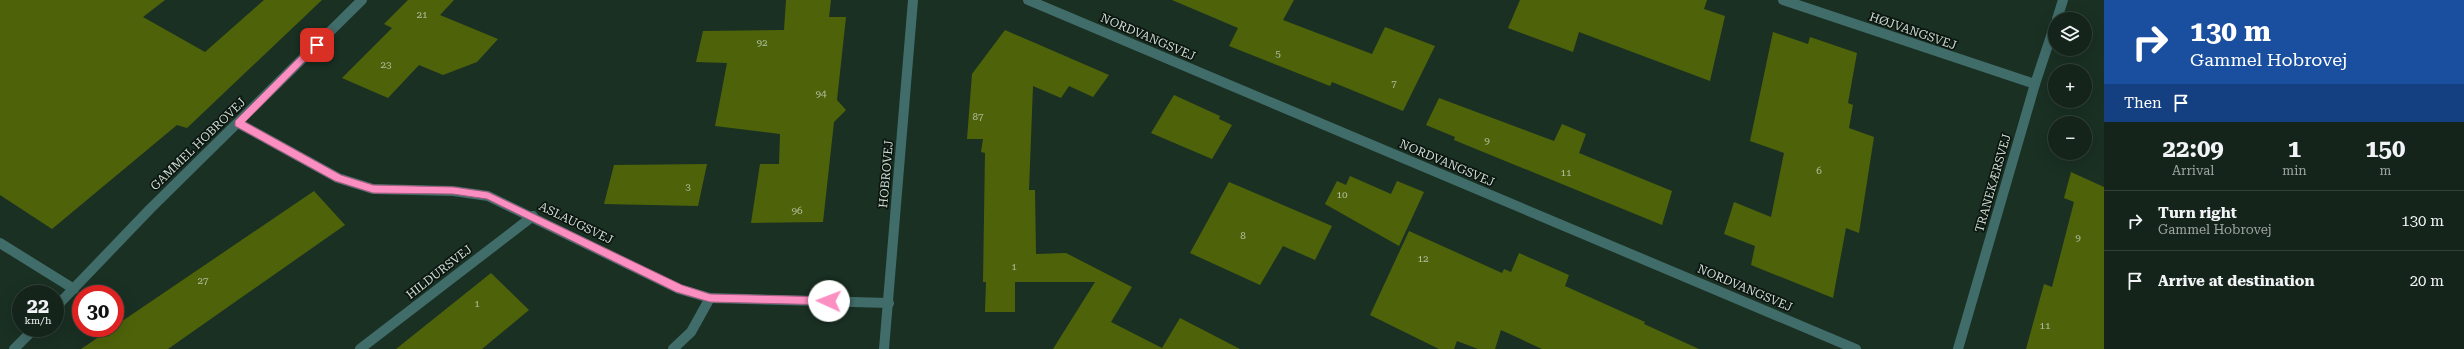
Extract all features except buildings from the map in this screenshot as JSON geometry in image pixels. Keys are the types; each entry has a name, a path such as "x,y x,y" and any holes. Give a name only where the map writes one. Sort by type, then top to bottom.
{"street":[{"name":"GAMMEL HOBROVEJ","path":"78,285 150,209 362,0"},
{"name":"HOBROVEJ","path":"884,349 913,0"},
{"name":"NORDVANGSVEJ","path":"1028,0 1856,349"},
{"name":"HØJVANGSVEJ","path":"1783,0 2035,84"},
{"path":"2059,12 2063,0"},
{"name":"TRANEKÆRSVEJ","path":"1958,349 2035,84 2048,45"},
{"name":"ASLAUGSVEJ","path":"238,123 338,178 373,189 453,190 488,196 533,216 679,288 710,298 889,303"},
{"name":"HILDURSVEJ","path":"360,349 533,216"},
{"path":"0,243 72,288"},
{"name":"GAMMEL HOBROVEJ","path":"64,299 72,291"},
{"path":"672,349 691,332 710,298"},
{"path":"14,349 26,337"}],"route":[{"path":"317,45 238,123 338,178 373,189 453,190 488,196 533,216 679,288 710,298 829,301"}]}
